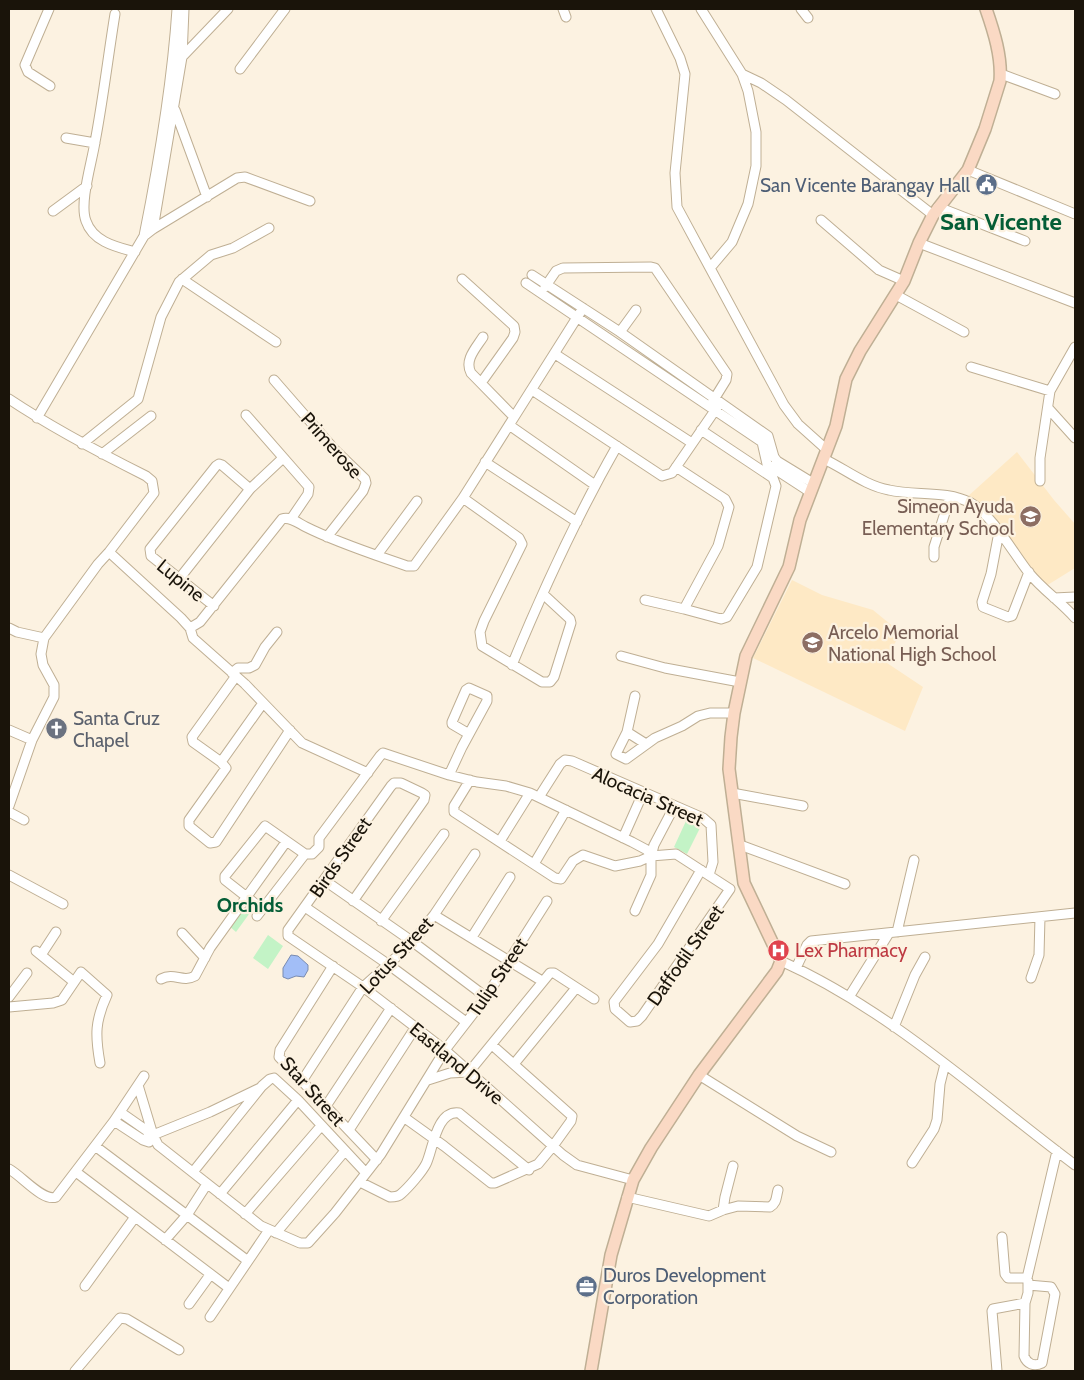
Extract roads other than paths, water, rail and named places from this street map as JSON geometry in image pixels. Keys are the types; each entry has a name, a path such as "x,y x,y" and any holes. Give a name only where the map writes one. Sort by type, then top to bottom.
{"street":[{"path":"49,9 25,65 28,72 50,86"},
{"path":"177,9 178,57"},
{"path":"153,229 184,9"},
{"path":"178,57 228,9"},
{"path":"240,69 285,9"},
{"path":"656,9 680,58 684,74 675,173 677,208 784,405 798,424 826,455 876,487 891,491 931,493 970,503 978,508 1029,572 1075,618"},
{"path":"701,9 742,74 748,91 756,132 756,166 748,204 732,242 710,268"},
{"path":"986,9 996,38 1001,74 985,129 968,170 936,211 919,243 904,281 860,351 846,379 836,426 800,520 789,567 746,656 734,713 729,769 744,883 781,961 849,997 894,1026 1075,1165"},
{"path":"115,14 84,207 86,222 94,235 110,245 135,252"},
{"path":"742,74 761,83 786,100 936,211 1025,241"},
{"path":"1001,74 1055,94"},
{"path":"170,108 207,197"},
{"path":"37,418 144,236 170,108"},
{"path":"66,138 95,143"},
{"path":"968,170 1075,214"},
{"path":"144,236 237,178 245,178 310,200"},
{"path":"52,211 87,186"},
{"path":"822,220 879,270 904,281"},
{"path":"82,444 138,399 161,317 175,287 211,255 233,248 269,228"},
{"path":"919,243 1075,303"},
{"path":"532,390 662,476 672,473 701,430 718,400 728,374 655,268 563,268 556,271 541,294"},
{"path":"532,275 620,332 769,438 774,457 777,461 812,488"},
{"path":"462,278 514,326 516,332 481,383"},
{"path":"182,279 276,342"},
{"path":"526,283 763,443 766,462 771,468 812,488"},
{"path":"896,295 964,332"},
{"path":"190,628 200,622 214,606 282,519 291,519 327,537 407,566 414,566 463,498 583,308"},
{"path":"620,332 636,310"},
{"path":"483,337 469,358 468,364 471,373 512,421 595,485"},
{"path":"1040,480 1040,458 1050,391 1075,347"},
{"path":"555,354 692,443"},
{"path":"971,367 1050,391"},
{"name":"Primerose","path":"274,380 335,450 365,479 366,483 363,491 327,537"},
{"path":"9,399 82,444 146,476 152,481 154,487 154,493 98,564 44,638 41,654 43,665 54,685 55,694 32,740 9,806"},
{"path":"1048,408 1075,438"},
{"path":"246,415 309,487 308,494 291,519"},
{"path":"102,454 151,416"},
{"path":"644,600 721,620 727,617 757,567 776,486 773,478 701,430"},
{"path":"512,664 532,615 595,485 617,446"},
{"path":"179,579 250,490 283,458"},
{"path":"485,462 577,522"},
{"name":"Lupine","path":"214,606 179,579 152,556 150,552 219,464 250,490"},
{"path":"676,467 725,499 729,507 718,546 684,609"},
{"path":"934,557 934,547 950,497"},
{"path":"463,498 519,538 522,544 484,621 480,632 482,646 542,682 550,682 554,677 571,624 570,619 543,594"},
{"path":"377,555 417,501"},
{"path":"999,532 991,574 982,602 983,607 1008,617 1012,616 1029,572"},
{"path":"109,552 181,618 190,628 193,638 234,674 305,745 368,773"},
{"path":"1054,598 1075,596"},
{"path":"9,628 17,632 44,638"},
{"path":"277,632 265,647 254,666 238,668 192,738 193,742 221,762 226,770 188,822 189,826 212,844 217,841 290,730"},
{"path":"621,656 665,668 740,682"},
{"path":"449,775 488,698 469,688 466,690 452,722 452,724 469,734"},
{"path":"635,696 627,732 616,754 626,759 646,744 698,716 710,713 734,713"},
{"path":"221,762 263,703"},
{"path":"9,730 32,740"},
{"path":"627,732 646,744"},
{"path":"305,854 259,912 247,898 225,880 225,876 265,826 305,854 312,854 320,844 319,838 380,756 385,753 449,775 506,786 530,793 644,848 651,856"},
{"name":"Alocacia Street","path":"539,797 560,764 565,760 572,761 674,806 710,823 713,862 705,873"},
{"path":"470,780 453,809 457,814 559,879 573,861 583,855 615,866 640,861 651,856 676,854 730,890 744,883"},
{"name":"Birds Street","path":"287,931 394,783 401,783 422,793 424,800 353,901"},
{"path":"500,841 530,793"},
{"path":"623,838 643,793"},
{"path":"732,793 803,806"},
{"path":"635,911 651,875 651,856 654,845 674,806"},
{"path":"534,864 566,810"},
{"path":"9,812 24,820"},
{"path":"381,921 444,834"},
{"path":"161,979 169,976 180,979 193,978 197,974 210,948 286,842"},
{"path":"740,845 845,884"},
{"name":"Lotus Street","path":"302,1081 363,986 413,942 434,915 475,854"},
{"path":"849,997 893,933 914,860"},
{"name":"Daffodil Street","path":"705,873 658,944 614,1002 615,1009 630,1022 639,1020 730,890"},
{"path":"9,875 63,904"},
{"path":"472,938 510,877"},
{"path":"324,880 413,942 486,997"},
{"name":"Tulip Street","path":"272,1231 300,1243 308,1243 316,1236 377,1160 405,1118 445,1050 510,962 547,901"},
{"path":"305,907 389,965 466,1022"},
{"path":"796,968 807,945 811,941 1075,913"},
{"path":"434,915 542,981"},
{"path":"1031,978 1039,955 1040,917"},
{"name":"Eastland Drive","path":"287,931 288,936 363,986 445,1050 577,1165 633,1180"},
{"path":"56,932 38,953 74,982"},
{"path":"182,932 205,958"},
{"path":"894,1026 915,975 925,957"},
{"path":"591,1371 611,1255 633,1180 655,1142 699,1075 777,972 781,961"},
{"name":"Star Street","path":"333,966 278,1052 279,1057 377,1160"},
{"path":"9,1007 59,1002 64,998 81,972 107,995 96,1025 100,1063"},
{"path":"428,1080 450,1073 469,1072 548,974 552,973 594,999"},
{"path":"9,997 27,974"},
{"path":"514,1064 576,988"},
{"path":"326,1106 391,1008"},
{"path":"349,1130 416,1028"},
{"path":"405,1118 491,1183 529,1170 545,1158 571,1121 572,1116 492,1045"},
{"path":"912,1163 934,1129 937,1120 940,1084 945,1064"},
{"path":"699,1075 797,1136 831,1152"},
{"path":"9,1169 45,1197 56,1197 114,1121 144,1076"},
{"path":"193,1172 262,1086 274,1078 298,1100 344,1152 366,1173"},
{"path":"138,1085 153,1135 158,1145"},
{"path":"143,1140 210,1112 262,1086"},
{"path":"220,1194 298,1100"},
{"path":"120,1112 153,1135"},
{"path":"360,1182 390,1197 398,1196 426,1164 433,1138 446,1118 454,1113 460,1113 529,1170"},
{"path":"114,1121 143,1140 158,1145 245,1214 272,1231"},
{"path":"245,1214 321,1126"},
{"path":"95,1146 248,1261"},
{"path":"210,1317 248,1261 272,1231 344,1152"},
{"path":"1002,1237 1005,1274 1008,1278 1028,1281 1051,1287 1055,1294 1039,1368 1026,1361 1024,1356 1025,1303 1028,1298 1028,1281 1057,1152"},
{"path":"723,1210 733,1166"},
{"path":"76,1172 229,1288"},
{"path":"165,1240 187,1215 207,1184"},
{"path":"627,1197 702,1216 709,1216 738,1206 770,1207 776,1200 778,1190"},
{"path":"85,1286 135,1218"},
{"path":"189,1304 210,1275"},
{"path":"997,1371 992,1311 993,1309 1025,1303"},
{"path":"75,1371 120,1318 127,1319 179,1350"}],"water":[{"path":"291,955 298,956 308,965 308,970 304,977 296,976 288,979 283,977 283,968"}],"place":[{"name":"San Vicente Barangay Hall","path":"986,185"},
{"name":"Simeon Ayuda Elementary School","path":"1030,517"},
{"name":"Arcelo Memorial National High School","path":"812,643"},
{"name":"Santa Cruz Chapel","path":"57,729"},
{"name":"Lex Pharmacy","path":"779,950"},
{"name":"Duros Development Corporation","path":"587,1286"}],"district":[{"name":"San Vicente","path":"1001,222"},
{"name":"Orchids","path":"250,905"}]}
